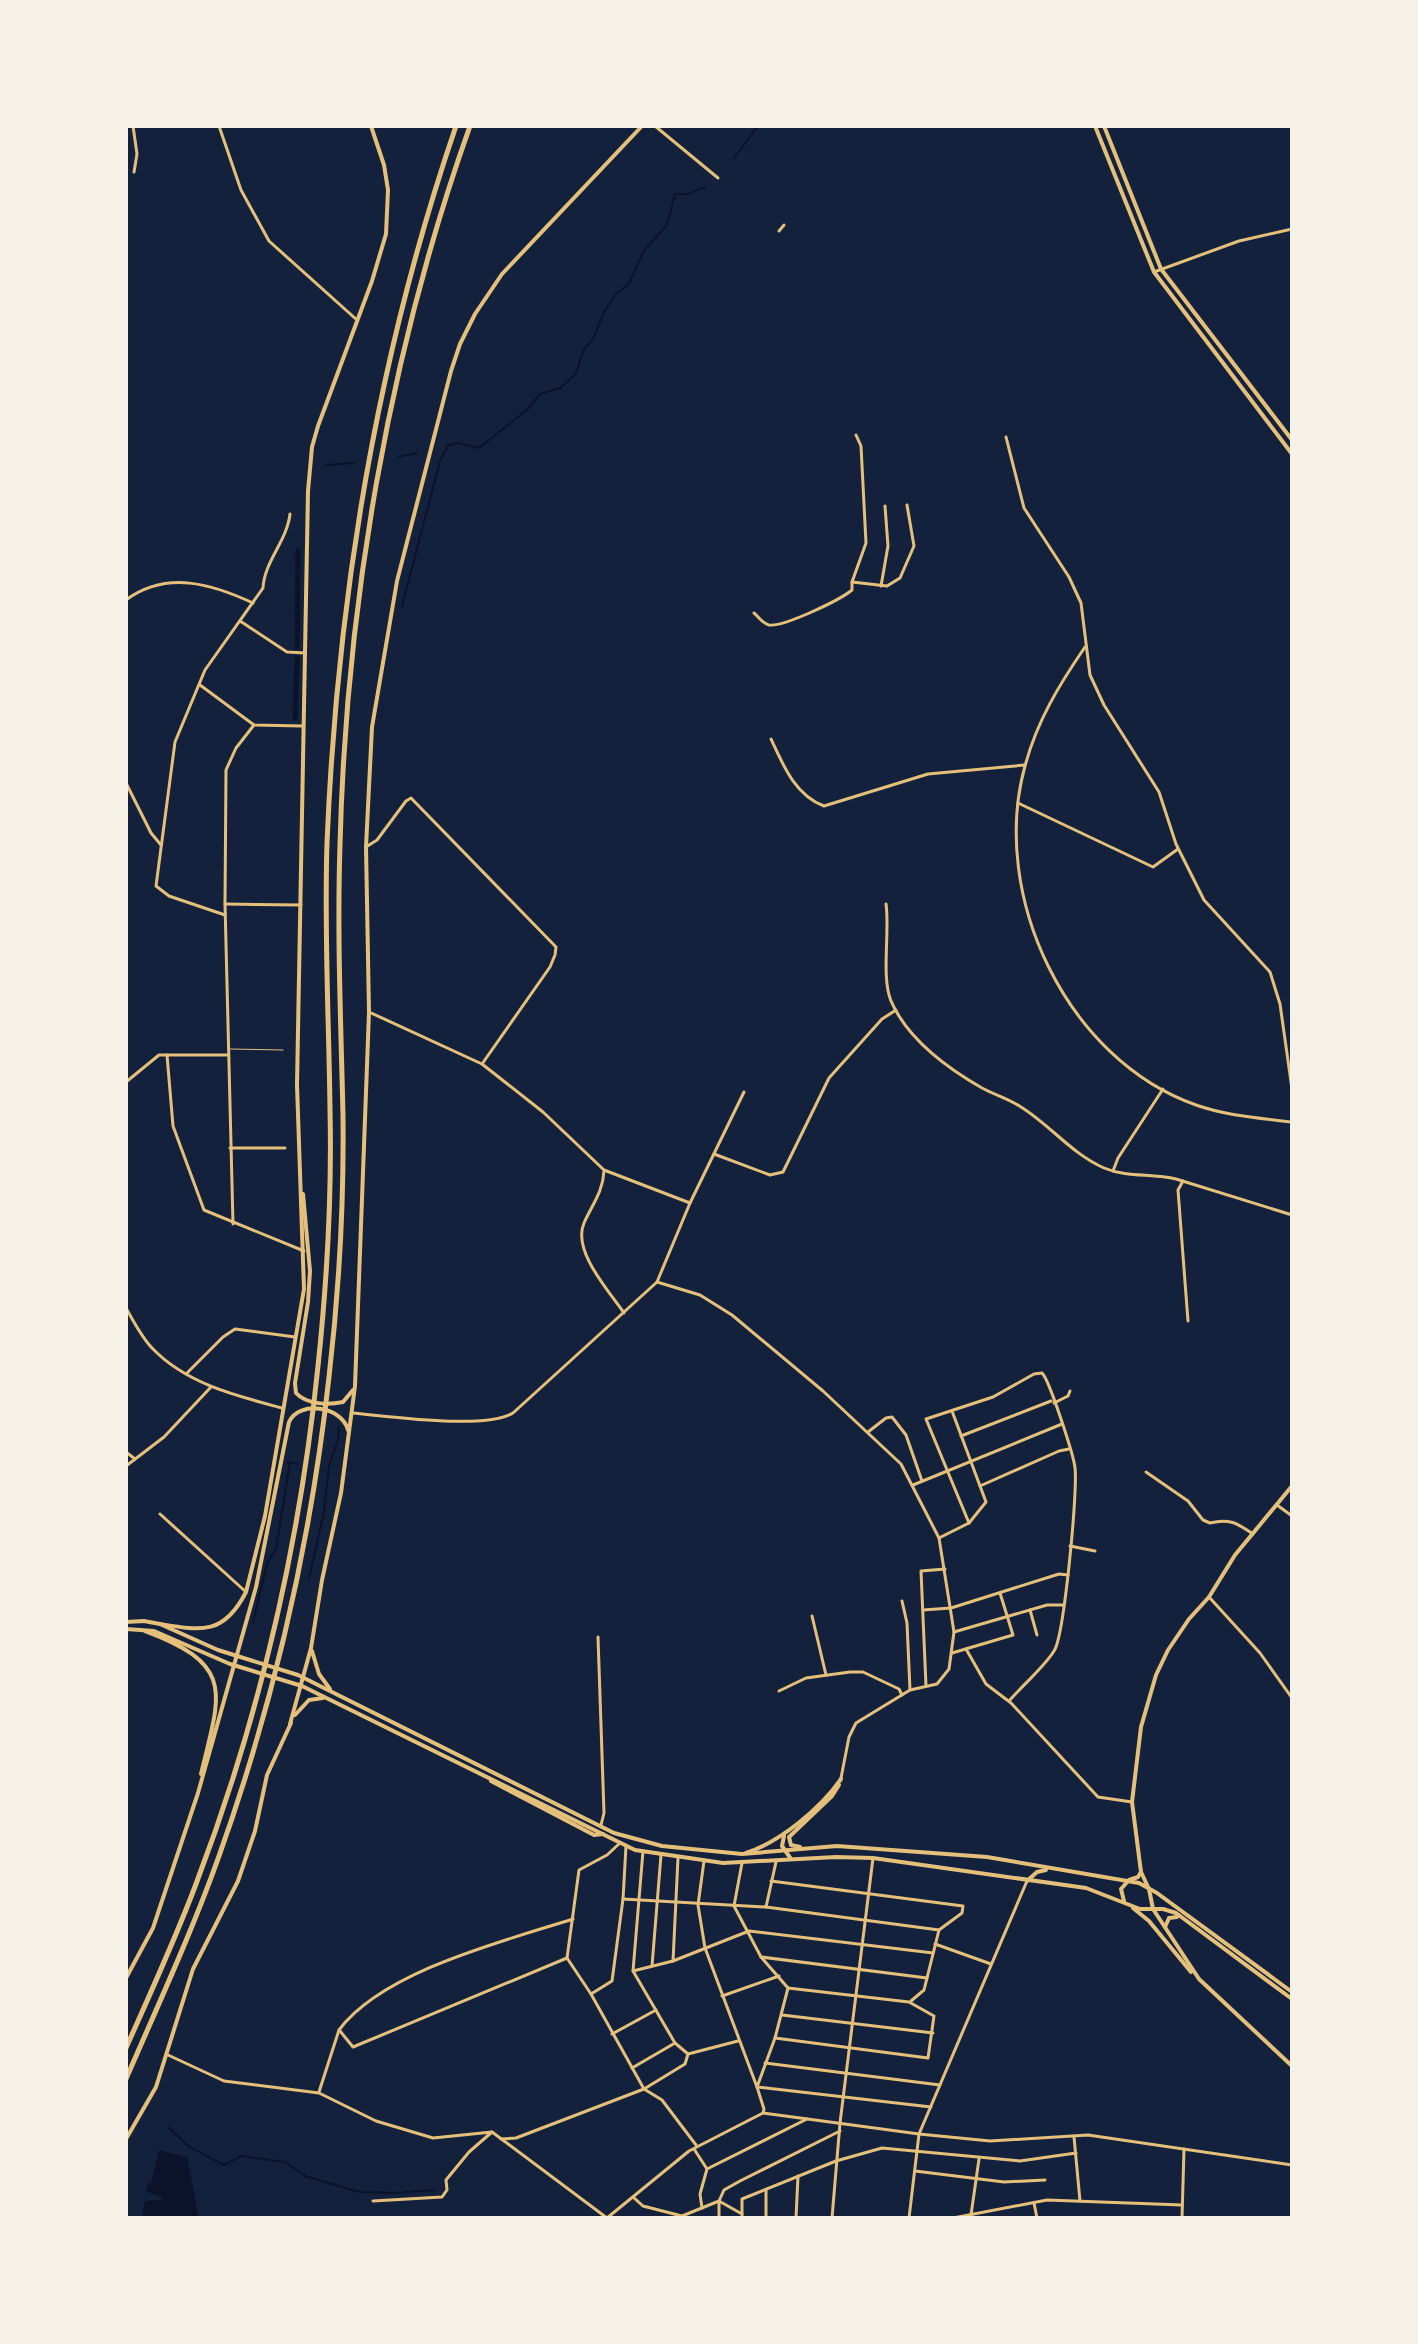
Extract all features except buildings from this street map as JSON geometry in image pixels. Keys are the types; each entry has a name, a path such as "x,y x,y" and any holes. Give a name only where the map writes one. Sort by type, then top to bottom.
{"highway":[{"path":"126,2048 186,1908 222,1808 266,1659 298,1509 318,1371 328,1234 327,862 331,763 342,639 360,506 379,408 408,289 456,126"},
{"path":"126,2079 196,1916 238,1800 281,1647 309,1516 329,1374 340,1231 343,1118 339,885 343,766 353,645 372,515 404,354 441,213 470,126"}],"main road":[{"path":"126,1622 144,1621 208,1629 227,1619 241,1603 256,1559 304,1289 298,1148 302,726 308,491 312,447 382,253 389,213 384,165 371,126"},
{"path":"126,2139 156,2087 193,1969 238,1881 255,1831 267,1775 290,1724 311,1648 349,1435 355,1386 369,1012 366,847 372,727 397,581 460,344 486,295 502,274 642,126"},
{"path":"1095,126 1154,272 1292,454"},
{"path":"1104,126 1161,269 1290,433 1292,440"},
{"path":"298,1148 310,1271 295,1389 305,1401 333,1404 343,1402 355,1386"},
{"path":"126,1978 153,1928 198,1793 249,1614 289,1422 294,1413 303,1409 334,1412 343,1417 349,1435"},
{"path":"1199,1979 1153,1909 1141,1872 1132,1802 1141,1727 1156,1675 1179,1633 1209,1597 1230,1562 1292,1486"},
{"path":"266,1536 269,1489"},
{"path":"160,1624 233,1656 304,1678 601,1826 643,1843 742,1854 837,1846 861,1847 987,1857 1129,1880 1148,1887 1292,1992"},
{"path":"126,1629 154,1631 230,1664 302,1686 626,1846 643,1851 678,1858 742,1863 873,1858 1086,1888 1108,1894 1149,1921 1179,1961 1292,2066"},
{"path":"134,1629 190,1653 204,1665 215,1684 216,1716 198,1793"},
{"path":"311,1648 319,1674 335,1694"},
{"path":"290,1724 309,1700 318,1698 336,1702"},
{"path":"742,1854 764,1847 787,1831 825,1798 841,1779"},
{"path":"814,1848 794,1846 789,1843 789,1837 832,1796 841,1779"},
{"path":"601,1826 603,1834"},
{"path":"787,1831 781,1842 783,1851 794,1860"},
{"path":"861,1847 871,1852 873,1858"},
{"path":"1027,1881 1040,1871 1060,1871"},
{"path":"1141,1872 1138,1877 1129,1880 1120,1893 1128,1905 1170,1911 1181,1917 1292,1999"},
{"path":"1140,1909 1151,1899"},
{"path":"1165,1929 1171,1916 1181,1917"}],"street":[{"path":"133,126 137,154 134,172"},
{"path":"219,126 241,190 269,241 357,320"},
{"path":"655,126 718,178"},
{"path":"779,231 784,225"},
{"path":"1154,272 1239,241 1292,229"},
{"path":"754,613 766,624 774,624 840,599 851,591 867,539 861,446 856,435"},
{"path":"1006,437 1024,508 1059,560 1081,603 1090,675 1104,705 1159,792 1178,849 1204,900 1270,972 1280,1004 1292,1089"},
{"path":"852,582 891,586 898,581 914,548 907,505"},
{"path":"881,586 889,541 885,506"},
{"path":"225,915 169,896 156,886 175,742 205,670 263,588 266,572 288,530 290,514"},
{"path":"126,600 156,585 196,582 216,586 253,603"},
{"path":"240,621 287,652 305,653"},
{"path":"1085,647 1064,676 1039,721 1025,765 1018,803 1018,869 1028,919 1041,952 1064,995 1084,1022 1117,1056 1163,1089 1194,1105 1217,1111 1292,1122"},
{"path":"200,685 254,725 302,726"},
{"path":"233,1224 225,915 226,770 236,748 254,725"},
{"path":"771,739 791,778 806,796 824,806 928,774 1025,765"},
{"path":"126,783 151,833 161,845"},
{"path":"366,847 377,840 411,798 556,947 550,967 482,1064"},
{"path":"1018,803 1153,867 1178,849"},
{"path":"225,904 301,905"},
{"path":"886,904 890,999 923,1046 946,1065 984,1089 1020,1106 1086,1158 1113,1172 1183,1181 1292,1215"},
{"path":"714,1154 770,1175 783,1172 829,1078 882,1019 896,1010"},
{"path":"369,1012 482,1064 543,1112 604,1170 690,1203"},
{"path":"126,1082 151,1060 167,1055 228,1055"},
{"path":"167,1055 172,1122 199,1200 208,1213 304,1251"},
{"path":"1113,1172 1118,1158 1163,1089"},
{"path":"352,1413 452,1420 509,1416 657,1282 690,1203 744,1092"},
{"path":"230,1148 285,1148"},
{"path":"604,1170 601,1191 582,1227 581,1244 624,1313"},
{"path":"1183,1181 1178,1190 1188,1321"},
{"path":"657,1282 700,1295 732,1315 806,1376 901,1464 939,1538 954,1632 949,1669 937,1684 910,1690 856,1723 849,1737 841,1779"},
{"path":"126,1308 160,1356 211,1387 282,1408"},
{"path":"187,1373 235,1329 295,1337"},
{"path":"969,1523 926,1419 993,1397 1034,1374 1042,1373 1048,1378 1070,1449 1069,1455 1075,1466 1068,1575 1054,1651 1009,1701"},
{"path":"126,1466 164,1437 211,1387"},
{"path":"961,1436 1068,1396 1070,1391"},
{"path":"939,1538 969,1523 986,1502 952,1411"},
{"path":"867,1432 892,1417 906,1435 922,1481"},
{"path":"913,1485 1062,1424"},
{"path":"980,1486 1070,1449"},
{"path":"126,1452 135,1459"},
{"path":"1146,1472 1188,1501 1203,1520 1210,1523 1225,1519 1234,1521 1253,1534"},
{"path":"1277,1505 1292,1516"},
{"path":"160,1514 246,1592"},
{"path":"1070,1546 1095,1551"},
{"path":"926,1686 921,1571 945,1569"},
{"path":"923,1610 951,1608 1059,1574 1068,1575"},
{"path":"952,1653 1013,1635 1000,1593"},
{"path":"1209,1597 1260,1653 1292,1698"},
{"path":"902,1601 907,1623 910,1690"},
{"path":"954,1632 1047,1605 1063,1605"},
{"path":"1030,1610 1037,1635"},
{"path":"812,1616 826,1675"},
{"path":"598,1637 604,1813 601,1826"},
{"path":"966,1649 986,1684 1009,1701 1098,1797 1132,1802"},
{"path":"779,1691 806,1678 863,1672 899,1689 902,1695"},
{"path":"620,1843 607,1855 579,1870 567,1958 591,1994 644,2089 662,2100 707,2169 700,2194 702,2208"},
{"path":"591,1994 612,1981 623,1899 626,1846"},
{"path":"643,1851 633,1971 675,2043 688,2054"},
{"path":"652,1967 661,1855"},
{"path":"673,1961 678,1858"},
{"path":"832,2218 840,2123 873,1858"},
{"path":"704,1861 698,1905 705,1948 757,2087 763,2113"},
{"path":"766,1907 776,1862"},
{"path":"742,1863 734,1906 761,1957 788,1988 909,2002 934,2016 928,2058 775,2038"},
{"path":"771,1881 963,1906 962,1913 939,1930 921,1994 909,2002"},
{"path":"909,2218 919,2134 1027,1881"},
{"path":"623,1899 766,1907 939,1930"},
{"path":"319,2093 339,2030 345,2021 383,1990 470,1953 573,1919"},
{"path":"633,1971 673,1961 749,1931 933,1953"},
{"path":"935,1944 991,1964"},
{"path":"761,1957 927,1978"},
{"path":"339,2030 353,2047 567,1958"},
{"path":"722,1996 779,1976"},
{"path":"757,2087 775,2038 788,1988"},
{"path":"612,2034 656,2010"},
{"path":"782,2015 933,2033"},
{"path":"688,2054 738,2041"},
{"path":"632,2068 675,2043"},
{"path":"501,2139 516,2138 644,2089 685,2064 688,2054"},
{"path":"168,2055 224,2081 319,2093 376,2121 433,2138 492,2132 607,2218 695,2147 763,2113 990,2141 1110,2137 1292,2165"},
{"path":"765,2063 940,2085"},
{"path":"757,2087 931,2107"},
{"path":"707,2169 808,2119"},
{"path":"719,2218 719,2201 724,2190 840,2131"},
{"path":"373,2201 442,2197 447,2190 446,2180 469,2152 492,2132"},
{"path":"1074,2137 1080,2201"},
{"path":"742,2216 742,2199 836,2161 882,2148 1020,2161 1076,2153"},
{"path":"1182,2218 1184,2149"},
{"path":"971,2215 979,2159"},
{"path":"915,2171 1004,2182 1045,2180"},
{"path":"796,2218 798,2176"},
{"path":"766,2190 766,2218"},
{"path":"632,2197 643,2206 682,2216 719,2201"},
{"path":"953,2218 1047,2200 1182,2205"},
{"path":"719,2201 742,2216"},
{"path":"1034,2203 1037,2218"}],"lane":[{"path":"228,1049 283,1050"}],"water":[{"path":"159,2150 187,2157 199,2218 146,2218 142,2215 145,2201 161,2200 162,2197 145,2191 151,2183"}],"waterway":[{"path":"734,158 758,126"},
{"path":"446,446 458,443 479,448 527,410 540,394 560,388 576,374 583,351 593,339 604,312 616,294 629,284 643,252 667,225 675,194 688,194 705,187"},
{"path":"402,606 440,461 448,446"},
{"path":"399,457 417,453"},
{"path":"327,465 353,463"},
{"path":"297,647 298,551"},
{"path":"295,718 297,658"},
{"path":"309,1578 339,1427"},
{"path":"287,1462 298,1464"},
{"path":"253,1623 267,1564 276,1549 290,1462"},
{"path":"168,2127 188,2146 224,2165 241,2156 285,2162 305,2176 359,2192 434,2190"}]}
